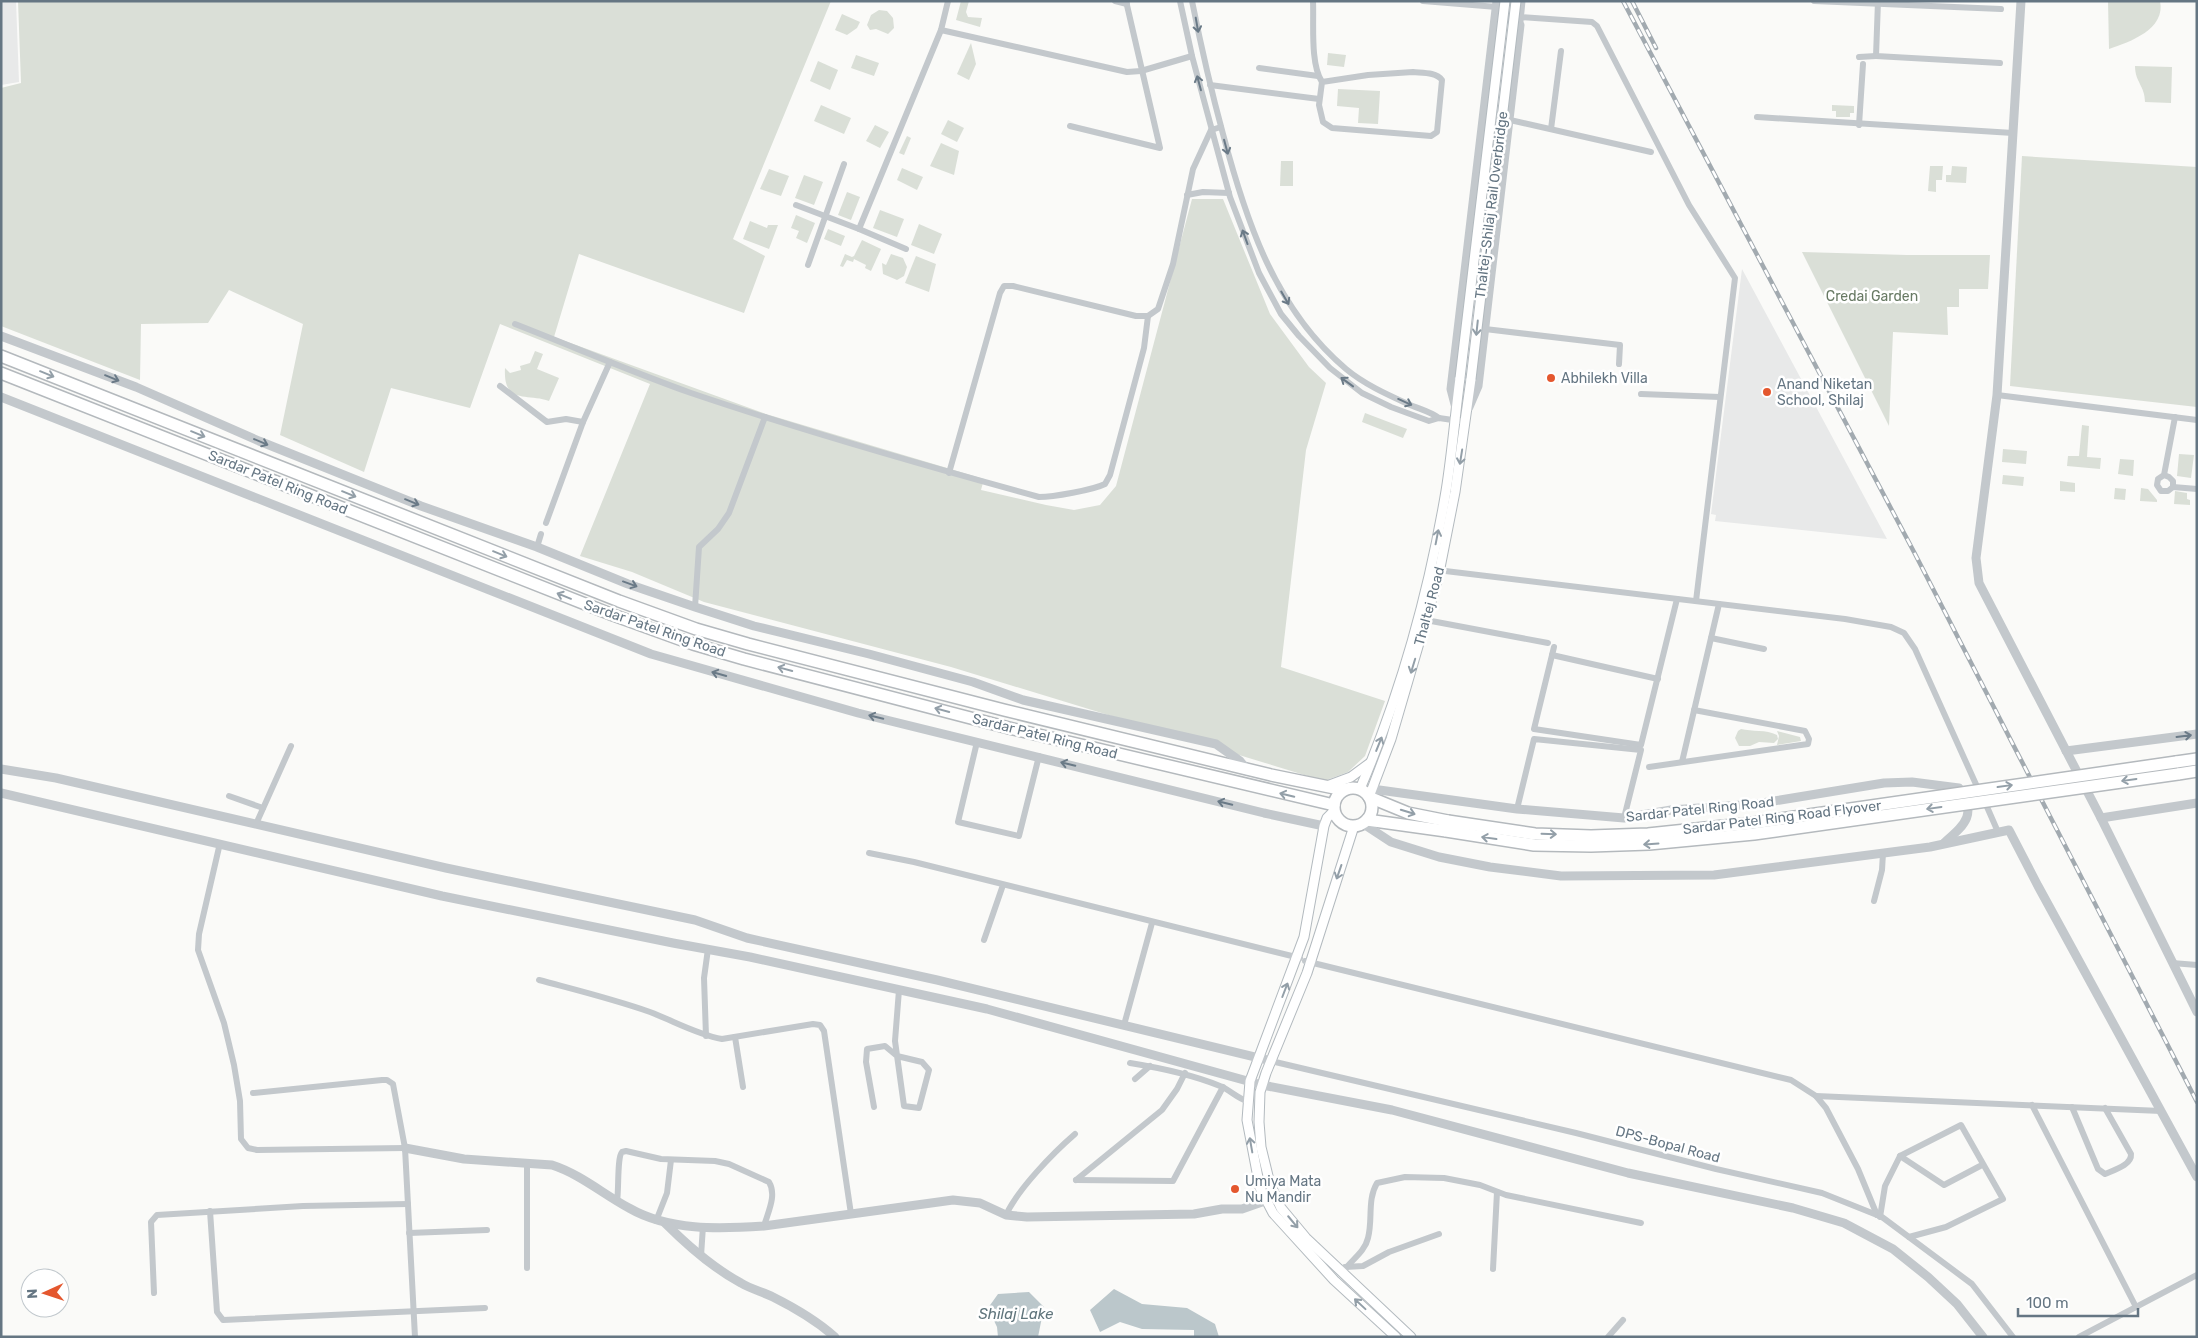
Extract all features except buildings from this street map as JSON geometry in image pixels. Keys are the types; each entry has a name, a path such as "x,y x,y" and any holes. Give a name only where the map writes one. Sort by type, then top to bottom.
{"highway":[{"name":"Sardar Patel Ring Road","path":"1,356 619,602 696,629 994,708 1247,770 1344,790"},
{"name":"Sardar Patel Ring Road","path":"1,373 613,615 693,644 1000,725 1334,808"},
{"name":"Sardar Patel Ring Road Flyover","path":"1361,823 1447,826 1535,834 1591,836 1658,833 1753,823 2197,759"},
{"name":"Sardar Patel Ring Road Flyover","path":"1370,793 1408,813 1447,826 1534,845 1591,846 1659,844 1764,833 2197,771"},
{"path":"1349,788 1360,789 1370,793 1372,808 1361,823 1340,821 1334,808 1339,794 1344,790 1349,788"}],"main road":[{"name":"Thaltej-Shilaj Rail Overbridge","path":"1468,409 1516,1"},
{"name":"Thaltej-Shilaj Rail Overbridge","path":"1435,570 1460,378 1500,3"},
{"name":"Thaltej Road","path":"1370,793 1391,739 1426,620 1468,409"},
{"path":"1360,789 1380,741 1435,570"},
{"path":"1324,787 1351,777 1371,762"},
{"path":"1334,808 1324,826 1304,937 1303,960 1262,1085 1259,1122 1261,1147 1270,1184 1273,1213 1334,1280 1396,1337"},
{"path":"1361,823 1250,1081 1247,1120 1260,1188 1282,1208 1306,1238 1343,1270 1411,1337"}],"street":[{"path":"859,229 941,30 948,1"},
{"path":"1070,126 1160,148 1127,3 1115,1"},
{"path":"1180,1 1192,56 1229,193 1260,273 1281,314 1330,368 1362,393 1391,407 1429,420 1439,418 1466,422"},
{"path":"1192,1 1210,86 1234,176 1255,237 1275,281 1300,321 1330,355 1348,371 1388,395 1431,412 1439,418"},
{"path":"1259,68 1320,79 1413,72 1429,73 1440,77 1442,80 1436,132 1431,136 1425,137 1332,128 1323,122 1319,99 1320,79 1313,1"},
{"path":"1423,1 1500,3 1495,22 1451,389 1456,408"},
{"path":"1468,409 1478,386 1510,120 1521,1"},
{"path":"1814,1 2001,9"},
{"path":"2021,1 1997,395 1976,558 1979,582 2101,818 2197,1012"},
{"path":"1876,56 1878,3"},
{"path":"1495,22 1501,18 1592,22 1597,26 1657,139 1666,162 1680,188 1735,278 1696,601"},
{"path":"941,30 1126,72 1142,71 1192,56"},
{"path":"1551,129 1561,51"},
{"path":"1859,57 1876,56 2000,63"},
{"path":"1859,125 1863,64"},
{"path":"1210,86 1319,99"},
{"path":"1757,117 2013,134"},
{"path":"1510,120 1651,152"},
{"path":"950,472 984,346 1000,293 1004,286 1013,286 1136,316 1148,316 1158,309 1173,264 1193,169 1212,130 1221,127"},
{"path":"808,265 844,164"},
{"path":"1187,195 1203,192 1229,193"},
{"path":"796,205 906,249"},
{"path":"515,324 690,392 765,417 1039,497 1088,490 1105,484 1112,466 1144,348 1148,316"},
{"path":"1485,329 1620,345 1619,364"},
{"path":"1,336 136,387 259,441 395,496 537,547 628,584 754,626 973,682 1023,700 1216,744 1240,761 1247,770"},
{"path":"546,523 583,422 610,362"},
{"path":"500,386 546,422 566,419 583,422"},
{"path":"1641,394 1720,397"},
{"path":"1997,395 2197,420"},
{"name":"Sardar Patel Ring Road","path":"1,397 651,654 803,698 1264,813 1324,826"},
{"path":"695,607 699,547 718,529 729,512 765,417"},
{"path":"2164,475 2169,476 2173,481 2172,487 2168,491 2161,491 2157,486 2158,479 2164,475 2175,417"},
{"path":"2172,487 2197,489"},
{"path":"537,547 541,534"},
{"path":"1435,570 1845,619 1891,627 1904,634 1915,649 1998,832"},
{"path":"1426,620 1551,645 1552,655 1534,729 1642,745 1677,599"},
{"path":"1682,762 1719,604"},
{"path":"1711,638 1764,649"},
{"path":"1552,655 1658,679"},
{"path":"1649,767 1808,744 1805,731 1694,710"},
{"path":"2066,751 2197,734"},
{"path":"1517,809 1534,739 1640,750 1624,818"},
{"path":"977,742 958,822 1019,836 1039,756"},
{"path":"256,824 290,746"},
{"path":"1,769 56,778 446,868 695,920 747,938 937,980 1271,1061"},
{"name":"Sardar Patel Ring Road","path":"1370,793 1517,809 1624,818 1671,810 1756,804 1884,783 1912,782 1960,788 1966,798 1969,812 1965,824 1943,844"},
{"path":"1,793 442,896 708,949 987,1009 1262,1085 1392,1110 1628,1173 1793,1208 1844,1222 1893,1249 1928,1277 1957,1304 1983,1337"},
{"path":"229,796 263,808"},
{"path":"2101,818 2197,804"},
{"path":"1361,823 1391,842 1440,857 1490,867 1561,876 1714,875 1839,860 1943,844 2009,830 2197,1177"},
{"path":"220,843 199,934 198,950 224,1023 240,1101 242,1140 248,1148 257,1150 405,1148 464,1158 552,1165 566,1170 617,1201 656,1221 734,1228 764,1226 953,1200 980,1203 1006,1215 1027,1216 1194,1214 1222,1209 1242,1209 1272,1200"},
{"path":"869,853 1791,1080 1816,1096 1826,1108 1879,1216"},
{"path":"1874,901 1882,870 1883,853"},
{"path":"984,940 1002,885"},
{"path":"1124,1025 1152,923"},
{"path":"706,1036 704,978 708,949"},
{"path":"2172,963 2197,965"},
{"path":"539,980 629,1005 706,1036 722,1039 813,1024 820,1025 824,1031 851,1214"},
{"path":"874,1107 866,1062 867,1049 885,1046 897,1056 922,1062 929,1070 919,1108 904,1106 897,1056 895,1042 899,990"},
{"path":"735,1037 743,1087"},
{"name":"DPS-Bopal Road","path":"1271,1061 1822,1193 1879,1216 1972,1284 2013,1337"},
{"path":"1130,1063 1185,1073 1223,1086 1239,1098 1247,1101"},
{"path":"1135,1079 1150,1066"},
{"path":"1185,1073 1177,1089 1162,1110 1076,1180 1174,1181 1223,1086"},
{"path":"253,1093 382,1080 391,1082 396,1091 405,1148 415,1337"},
{"path":"1816,1096 2161,1110"},
{"path":"2032,1105 2136,1307"},
{"path":"2072,1107 2080,1131 2098,1169 2105,1174 2129,1162 2132,1158 2105,1108"},
{"path":"1879,1216 1885,1186 1900,1156 1961,1126 2003,1200 1946,1226 1909,1237"},
{"path":"1006,1215 1012,1202 1056,1150 1075,1134"},
{"path":"617,1201 620,1185 618,1160 622,1152 626,1151 671,1160 715,1161 729,1164 769,1182 773,1188 773,1195 764,1226"},
{"path":"1900,1156 1944,1185 1982,1165"},
{"path":"656,1221 667,1193 671,1160"},
{"path":"527,1164 527,1268"},
{"path":"1343,1270 1359,1254 1368,1239 1372,1192 1377,1183 1405,1177 1444,1178 1480,1185 1497,1192 1641,1223"},
{"path":"1493,1269 1497,1192"},
{"path":"154,1293 152,1226 153,1218 157,1215 303,1206 408,1204"},
{"path":"210,1211 217,1312 223,1320 413,1313 486,1308"},
{"path":"665,1223 701,1256 741,1283 772,1296 825,1328 835,1337"},
{"path":"701,1256 703,1226"},
{"path":"409,1233 487,1230"},
{"path":"1343,1270 1363,1266 1390,1252 1439,1234"},
{"path":"2079,1337 2197,1275"},
{"path":"1608,1337 1623,1320"}],"shaded area":[{"path":"1,1 16,1 19,82 1,85"},
{"name":"Anand Niketan School, Shilaj","path":"1742,269 1887,539 1715,521 1716,515 1711,514"}],"green space":[{"path":"18,1 831,1 733,239 765,256 744,313 579,254 554,337 766,414 984,479 981,490 1074,510 1100,505 1116,486 1192,199 1223,199 1270,314 1309,367 1326,383 1306,450 1281,667 1385,701 1365,756 1348,772 1324,781 951,667 704,602 632,572 580,556 650,384 500,324 470,408 391,388 364,472 280,435 303,324 229,290 208,323 141,324 140,380 1,326 1,88 21,83"},
{"path":"961,1 969,1 966,12 968,17 982,18 980,27 956,20"},
{"path":"2108,1 2160,1 2158,19 2145,33 2109,49"},
{"path":"879,10 887,11 893,18 894,28 888,34 876,29 870,30 867,25 871,15"},
{"path":"842,14 860,22 857,28 847,35 835,30"},
{"path":"971,43 976,64 969,80 957,74"},
{"path":"1328,53 1346,55 1344,67 1327,65"},
{"path":"856,55 879,63 874,76 851,68"},
{"path":"818,61 838,70 830,90 810,81"},
{"path":"2135,66 2172,67 2171,103 2145,102"},
{"path":"1338,89 1380,91 1378,124 1358,123 1359,108 1337,106"},
{"path":"821,105 851,118 844,134 814,121"},
{"path":"1832,105 1854,106 1854,113 1850,113 1850,117 1836,117 1836,111 1832,111"},
{"path":"948,120 964,128 957,142 941,134"},
{"path":"875,125 889,132 880,148 866,141"},
{"path":"907,136 911,138 904,155 899,153"},
{"path":"941,143 959,151 954,175 930,166"},
{"path":"2022,156 2197,167 2197,407 2010,386"},
{"path":"1281,161 1293,161 1293,186 1280,186"},
{"path":"1930,166 1943,166 1942,180 1936,180 1936,192 1928,191"},
{"path":"1952,166 1967,167 1966,183 1946,182 1946,175 1951,175"},
{"path":"902,168 923,177 917,190 897,180"},
{"path":"769,169 789,176 781,196 760,189"},
{"path":"804,175 823,182 814,205 795,198"},
{"path":"847,192 860,197 851,220 838,215"},
{"path":"880,210 904,219 897,237 873,228"},
{"path":"796,215 815,223 807,243 796,238 799,231 791,228"},
{"path":"750,221 767,228 768,225 778,225 769,249 743,239"},
{"path":"919,224 942,234 934,254 911,245"},
{"path":"828,229 845,236 841,246 824,239"},
{"path":"862,240 881,249 871,271 865,268 866,265 854,259 853,262 847,260 843,267 840,266 845,254 854,256"},
{"name":"Credai Garden","path":"1802,252 1990,255 1988,289 1959,289 1959,307 1947,307 1948,335 1893,332 1889,426"},
{"path":"891,254 903,258 907,267 904,276 897,280 883,274 882,263 886,265"},
{"path":"916,256 936,264 929,292 905,283"},
{"path":"535,351 543,354 537,369 559,378 549,401 512,393 505,380 505,368 510,373 521,370 520,366 530,363"},
{"path":"1365,413 1407,429 1403,438 1362,422"},
{"path":"2082,425 2089,426 2087,457 2101,458 2100,469 2067,466 2068,456 2079,456"},
{"path":"2003,449 2027,451 2026,464 2002,462"},
{"path":"2179,454 2194,455 2191,478 2177,476"},
{"path":"2120,459 2134,460 2133,476 2118,474"},
{"path":"2003,475 2024,477 2023,486 2002,484"},
{"path":"2060,481 2075,483 2075,492 2060,491"},
{"path":"2115,488 2126,489 2125,500 2114,499"},
{"path":"2141,488 2148,489 2157,502 2140,501"},
{"path":"2175,491 2187,493 2190,505 2174,504"},
{"path":"1741,729 1773,733 1777,735 1778,739 1774,743 1759,742 1750,746 1739,746 1735,738"},
{"path":"1777,731 1800,737 1801,741 1777,745 1779,736"}],"water":[{"name":"Shilaj Lake","path":"1114,1289 1142,1304 1187,1308 1215,1324 1219,1337 1194,1337 1194,1330 1142,1329 1120,1322 1100,1332 1090,1310"},
{"name":"Shilaj Lake","path":"1029,1292 1044,1307 1038,1337 998,1337 997,1327 988,1308 998,1294"}],"railway":[{"path":"1623,1 1914,552 2197,1102"},
{"path":"1632,1 1656,48"}],"place":[{"name":"Abhilekh Villa","path":"1551,378"},
{"name":"Anand Niketan School, Shilaj","path":"1767,392"},
{"name":"Umiya Mata Nu Mandir","path":"1235,1189"}]}
